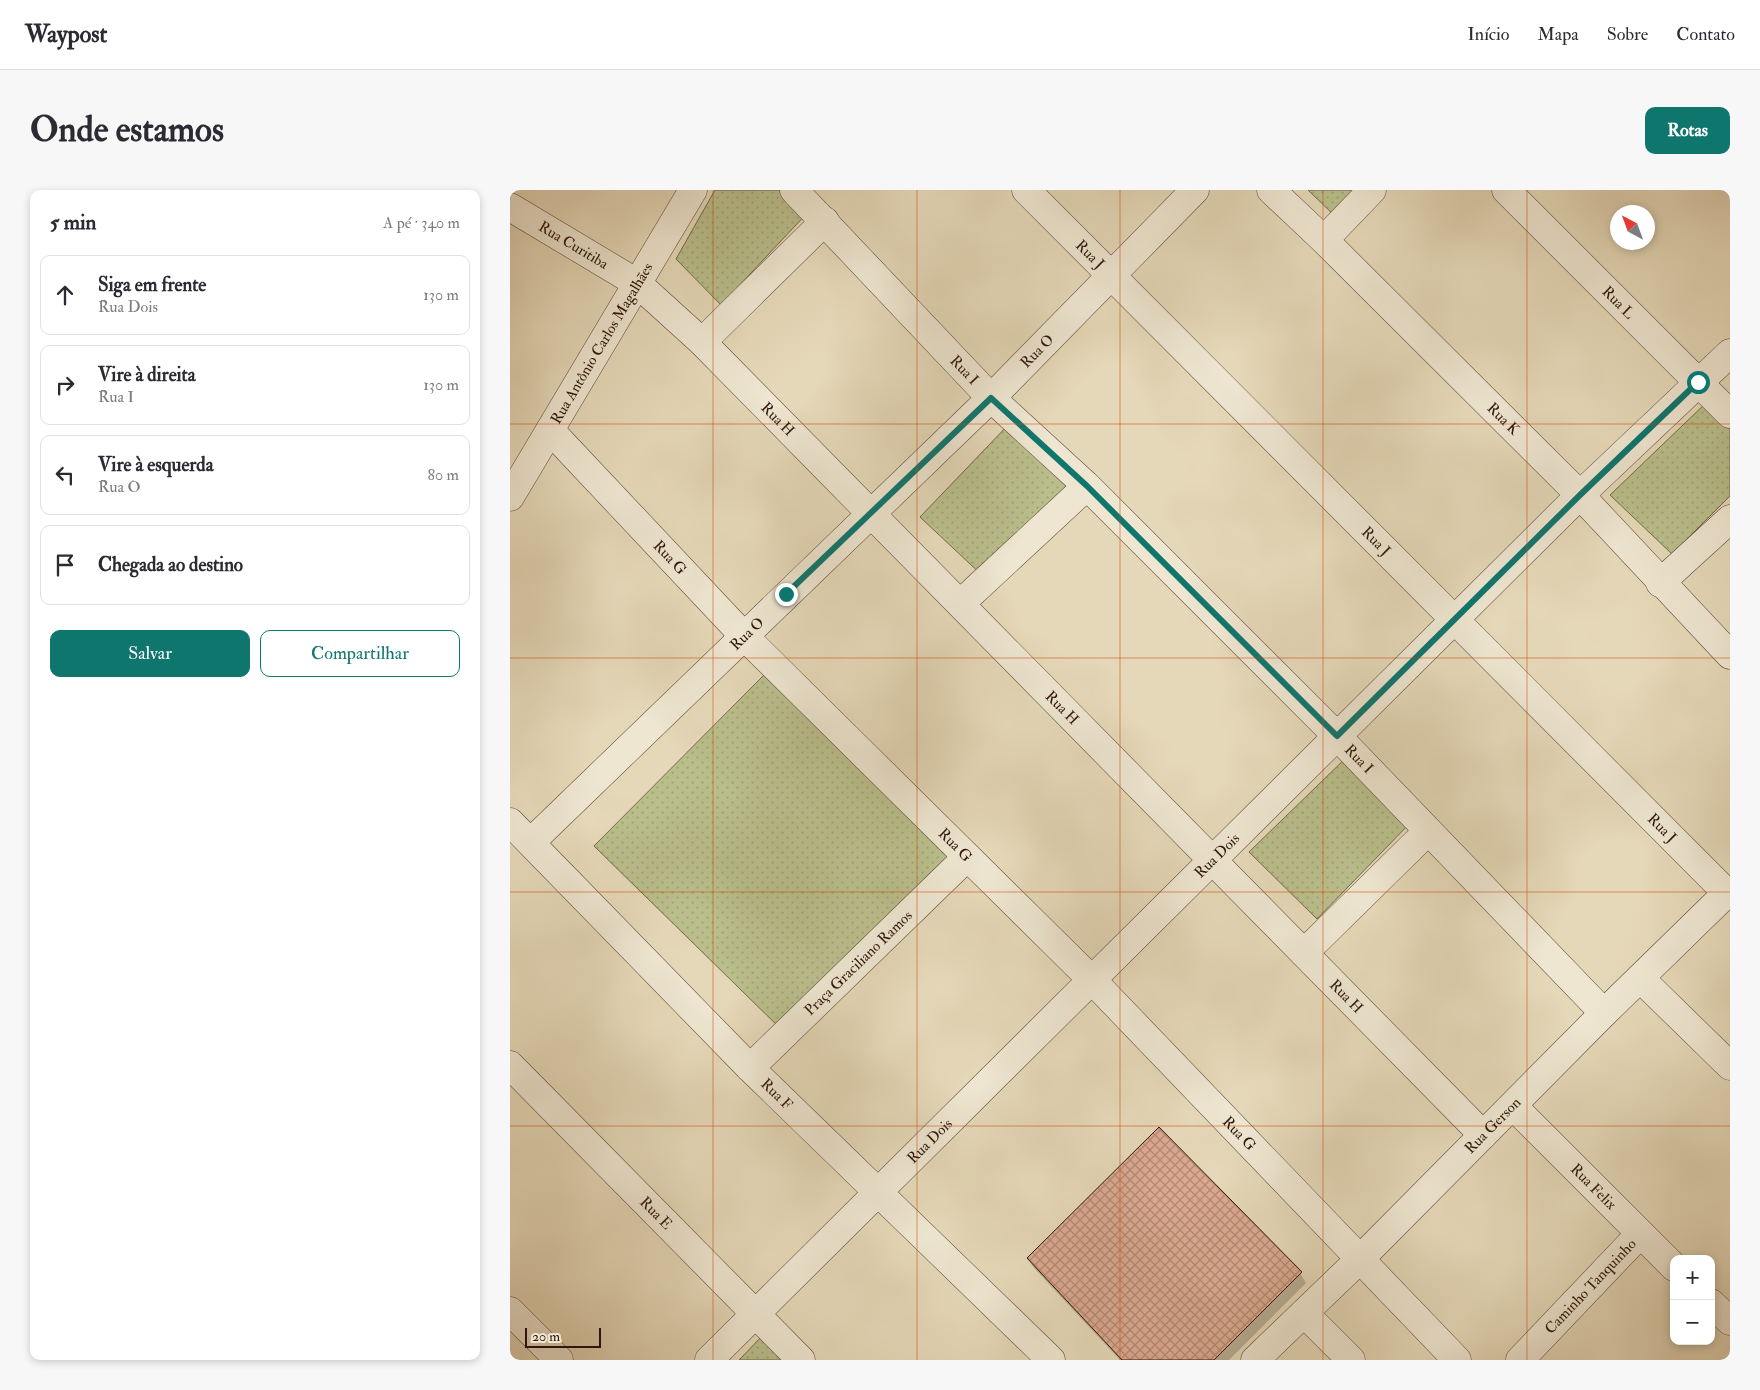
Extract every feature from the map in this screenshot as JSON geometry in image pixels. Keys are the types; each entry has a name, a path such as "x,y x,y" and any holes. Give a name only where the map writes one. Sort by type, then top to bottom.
{"street":[{"name":"Rua Antônio Carlos Magalhães","path":"510,497 693,190"},
{"name":"Rua I","path":"794,190 991,398 1087,486 1337,736 1427,832 1604,1013"},
{"name":"Rua J","path":"1026,190 1728,891"},
{"name":"Rua O","path":"531,842 743,635 991,398 1195,190"},
{"name":"Rua K","path":"1271,190 1324,240 1580,495 1660,583 1730,655"},
{"path":"1324,240 1372,190"},
{"name":"Rua L","path":"1506,190 1730,414"},
{"name":"Rua Curitiba","path":"510,207 637,283"},
{"path":"702,342 825,221"},
{"name":"Rua H","path":"637,283 702,342 871,512 1483,1135"},
{"name":"Rua Dois","path":"709,1360 1580,495 1730,353"},
{"name":"Rua G","path":"550,430 743,635 1092,980 1457,1360"},
{"path":"961,603 1087,486"},
{"path":"1660,583 1730,519"},
{"name":"Rua F","path":"510,822 750,1068 879,1191 1051,1360"},
{"path":"1304,952 1427,832"},
{"name":"Praça Graciliano Ramos","path":"750,1068 967,857"},
{"name":"Rua Gerson","path":"1255,1360 1360,1259 1728,891"},
{"path":"1640,978 1730,1066"},
{"name":"Rua E","path":"510,1065 801,1360"},
{"name":"Rua Felix","path":"1512,1106 1670,1263"},
{"name":"Caminho Tanquinho","path":"1520,1360 1640,1234"},
{"path":"1715,1307 1730,1321"},
{"path":"510,1311 559,1360"},
{"path":"1304,1312 1351,1360"}],"green space":[{"path":"715,190 790,190 810,210 721,305 676,259"},
{"path":"1308,190 1368,190 1338,219"},
{"path":"1708,401 1730,424 1730,496 1672,554 1610,495"},
{"path":"1010,423 1077,488 985,578 920,517"},
{"path":"765,674 957,862 787,1035 594,846"},
{"path":"1350,754 1413,820 1317,919 1249,852"},
{"path":"766,1332 793,1360 739,1360"}],"building":[{"path":"1159,1127 1302,1272 1214,1360 1122,1360 1027,1258"}],"route":[{"path":"786,594 991,398 1087,486 1337,736 1580,495 1698,382"}]}
